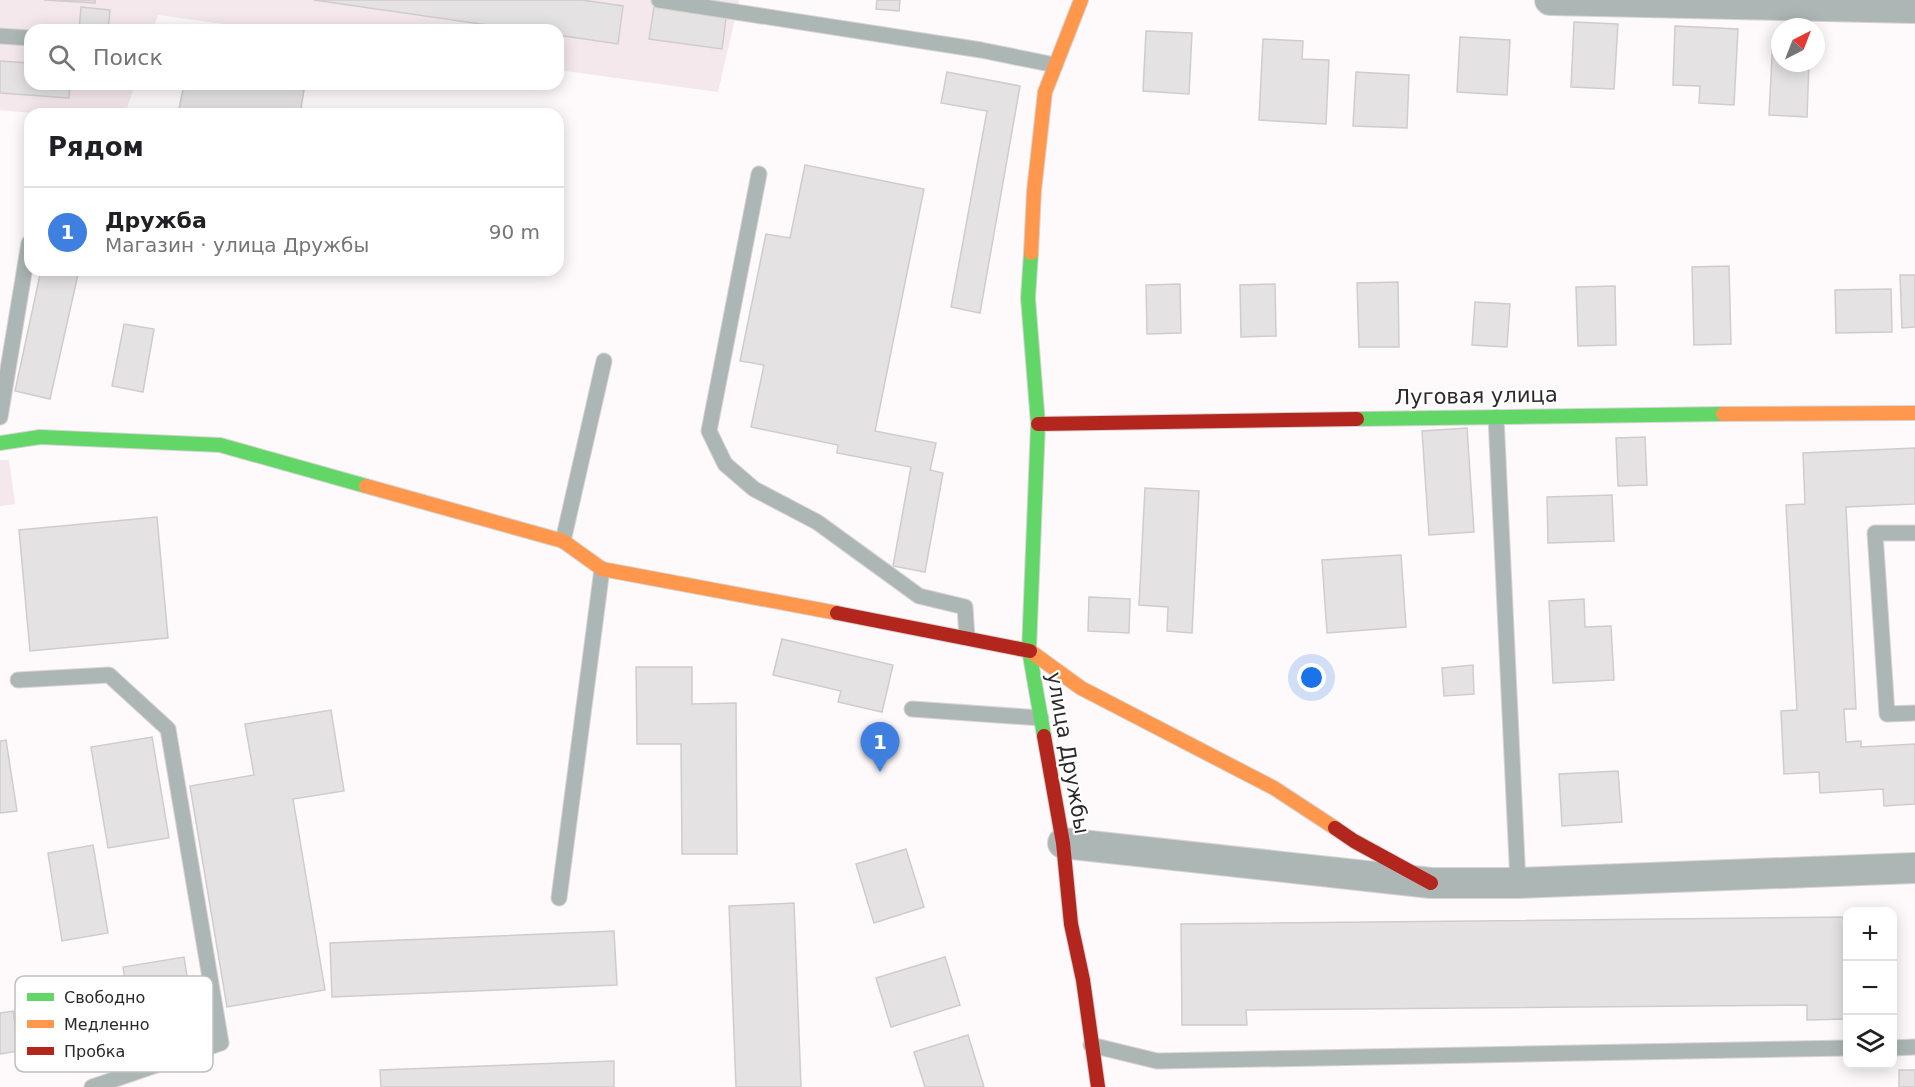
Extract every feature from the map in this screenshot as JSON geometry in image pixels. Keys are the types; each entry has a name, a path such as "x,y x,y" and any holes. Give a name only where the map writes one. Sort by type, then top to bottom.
{"street":[{"name":"улица Дружбы","path":"1081,0 1045,92 1034,191 1028,298 1038,424 1029,650 1063,843 1071,924 1083,980 1098,1087"},
{"path":"1551,0 1915,8"},
{"name":"Луговая улица","path":"1038,424 1760,413 1915,413"},
{"path":"0,443 40,436 220,445 563,541 602,569 967,636 1029,650 1081,688 1274,788 1354,841 1431,883"},
{"path":"1063,843 1431,883 1518,883 1915,868"}],"lane":[{"path":"659,0 981,50 1055,65"},
{"path":"0,36 24,38"},
{"path":"759,174 709,431 725,464 754,489 817,522 919,596 965,607 967,636"},
{"path":"0,417 24,273"},
{"path":"563,541 604,361"},
{"path":"1496,417 1518,883"},
{"path":"1915,533 1875,533 1887,714 1915,712"},
{"path":"559,898 602,569"},
{"path":"18,680 110,675 168,729 210,976"},
{"path":"912,709 1041,718"},
{"path":"213,996 221,1043 213,1046"},
{"path":"1091,1045 1157,1061 1843,1048"},
{"path":"1897,1048 1915,1047"},
{"path":"92,1087 136,1072"}],"shaded area":[{"path":"0,0 739,1 718,92 564,71 564,24 223,24 158,15 155,24 24,24 24,90 133,90 127,108 24,108 24,112 0,110"},
{"path":"0,460 9,460 15,504 0,506"}],"building":[{"path":"44,0 95,0 95,3"},
{"path":"314,0 582,0 623,6 618,44 564,36 564,24 481,24"},
{"path":"877,0 900,0 899,11 876,9"},
{"path":"81,7 110,10 109,24 80,24"},
{"path":"654,7 726,18 722,49 649,39"},
{"path":"1574,22 1618,24 1614,89 1571,87"},
{"path":"1675,26 1738,29 1734,105 1699,103 1700,86 1673,85"},
{"path":"1146,31 1192,33 1189,94 1143,91"},
{"path":"1460,37 1510,40 1507,95 1457,92"},
{"path":"1263,39 1303,41 1302,59 1329,60 1326,124 1259,120"},
{"path":"0,61 24,63 24,90 70,90 69,98 0,93"},
{"path":"947,72 1020,86 980,313 951,307 987,111 941,103"},
{"path":"1356,72 1409,75 1407,128 1353,126"},
{"path":"1771,72 1809,72 1807,117 1769,115"},
{"path":"183,90 304,90 301,108 179,108"},
{"path":"805,165 924,189 875,431 936,443 930,470 943,473 925,572 893,566 911,467 837,453 838,445 751,427 764,365 740,361 766,234 790,238"},
{"path":"1729,266 1731,344 1694,345 1692,267"},
{"path":"1900,275 1915,275 1915,327 1902,328"},
{"path":"40,276 78,276 50,399 15,391"},
{"path":"1398,282 1399,347 1359,347 1357,283"},
{"path":"1180,284 1181,333 1147,334 1146,285"},
{"path":"1275,284 1276,336 1241,337 1240,285"},
{"path":"1615,286 1616,345 1578,346 1576,287"},
{"path":"1891,289 1892,332 1836,333 1835,290"},
{"path":"1475,302 1510,304 1507,347 1472,345"},
{"path":"124,324 154,329 143,392 112,386"},
{"path":"1467,428 1474,532 1429,535 1422,431"},
{"path":"1645,437 1647,485 1618,486 1616,438"},
{"path":"1915,448 1915,504 1846,507 1856,709 1844,709 1846,742 1861,741 1861,747 1915,744 1915,804 1884,806 1883,789 1820,793 1819,772 1784,774 1781,711 1797,710 1786,505 1805,504 1803,453"},
{"path":"1145,488 1199,491 1192,633 1167,631 1168,607 1139,605"},
{"path":"1612,495 1614,541 1548,543 1547,497"},
{"path":"157,517 168,638 30,651 19,530"},
{"path":"1401,555 1406,627 1327,633 1322,560"},
{"path":"1089,597 1130,599 1129,633 1088,631"},
{"path":"1584,599 1585,627 1611,626 1614,680 1553,683 1549,601"},
{"path":"782,639 893,665 882,712 838,702 841,691 773,675"},
{"path":"1473,665 1474,694 1444,696 1442,668"},
{"path":"636,667 692,667 692,704 736,703 737,854 682,854 681,744 637,744"},
{"path":"331,710 344,791 293,799 325,990 227,1007 190,786 254,775 245,724"},
{"path":"152,737 169,838 108,848 91,747"},
{"path":"6,740 17,811 0,813 0,741"},
{"path":"1618,771 1622,822 1562,826 1559,774"},
{"path":"93,845 108,933 62,941 48,853"},
{"path":"906,849 924,907 874,923 856,864"},
{"path":"794,903 801,1087 736,1087 729,906"},
{"path":"1843,917 1843,1019 1807,1020 1807,1005 1246,1010 1247,1025 1182,1025 1181,924"},
{"path":"614,931 617,985 332,997 330,943"},
{"path":"184,957 187,976 124,976 123,967"},
{"path":"945,957 960,1005 891,1027 876,978"},
{"path":"13,1011 15,1052 0,1054 0,1013"},
{"path":"968,1035 984,1087 925,1087 914,1052"},
{"path":"614,1061 614,1087 381,1087 380,1070"},
{"path":"1899,1070 1915,1070 1915,1087 1899,1087"}],"traffic: fast":[{"path":"1031,253 1028,298 1038,424 1029,650 1044,736"},
{"path":"1357,419 1723,414"},
{"path":"0,443 40,437 220,445 366,486"}],"traffic: slow":[{"path":"1031,253 1034,191 1045,92 1081,0"},
{"path":"1723,414 1915,413"},
{"path":"366,486 563,541 602,569 837,613"},
{"path":"1030,651 1081,688 1274,788 1335,828"}],"traffic: jam":[{"path":"1038,424 1357,419"},
{"path":"837,613 1030,651"},
{"path":"1044,736 1063,843 1071,924 1083,980 1098,1087"},
{"path":"1335,828 1354,841 1431,883"}],"place":[{"name":"Дружба","path":"880,772"}]}
